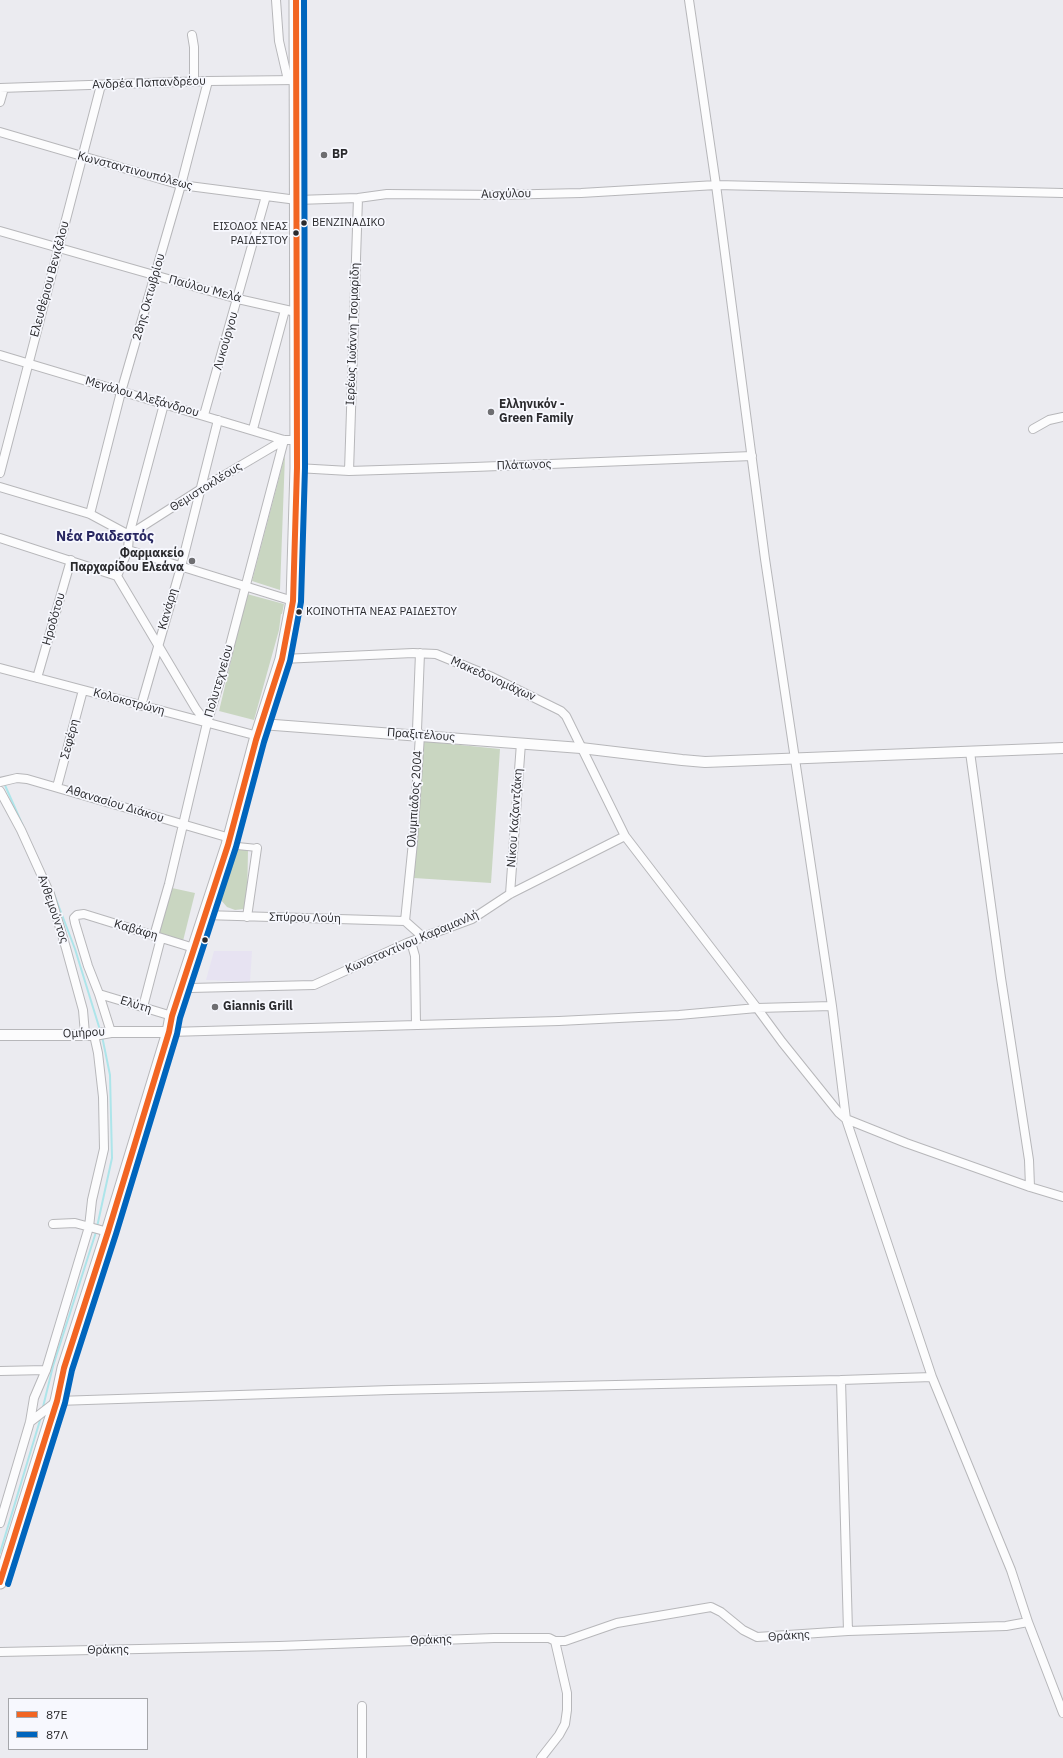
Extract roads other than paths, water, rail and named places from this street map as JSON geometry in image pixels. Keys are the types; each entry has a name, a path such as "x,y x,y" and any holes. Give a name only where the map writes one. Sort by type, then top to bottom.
{"main road":[{"path":"0,1582 57,1401 64,1368 108,1232 169,1032 172,1016 229,842 260,730 282,659 293,601 297,468 290,440 290,311 297,200 293,80 296,0"}],"street":[{"path":"276,0 279,41 293,80"},
{"path":"689,0 716,185 765,559 832,1006 846,1119 932,1377 1008,1565 1063,1713"},
{"path":"192,35 194,47 194,81"},
{"name":"Ανδρέα Παπανδρέου","path":"2,88 194,81 293,80"},
{"name":"28ης Οκτωβρίου","path":"90,514 121,392 155,276 208,81"},
{"name":"Ελευθέριου Βενιζέλου","path":"0,473 101,85"},
{"path":"0,102 2,88"},
{"name":"Κωνσταντινουπόλεως","path":"0,132 180,185 297,200"},
{"name":"Αισχύλου","path":"297,200 358,198 387,194 495,195 573,193 716,185 1063,193"},
{"name":"Λυκούργου","path":"204,415 266,196"},
{"name":"Ιερέως Ιωάννη Τσομαρίδη","path":"349,470 358,198"},
{"name":"Παύλου Μελά","path":"0,231 238,299 290,311"},
{"path":"252,429 290,311"},
{"name":"Μεγάλου Αλεξάνδρου","path":"0,355 121,392 290,440"},
{"path":"116,576 128,550 129,535 164,404"},
{"path":"1033,429 1049,420 1063,417"},
{"name":"Κανάρη","path":"141,706 181,567 218,420"},
{"name":"Θεμιστοκλέους","path":"129,535 200,489 290,440"},
{"name":"Πολυτεχνείου","path":"143,1007 168,884 207,723 223,672 245,586 290,440"},
{"name":"Πλάτωνος","path":"297,468 349,470 752,456"},
{"path":"0,487 90,514 129,535"},
{"path":"0,538 116,576 196,709 207,723"},
{"path":"128,550 293,601"},
{"name":"Ηροδότου","path":"37,678 71,560"},
{"name":"Μακεδονομάχων","path":"282,659 420,653 436,654 492,677 561,711 566,716 625,836 782,1042 839,1113 846,1119"},
{"name":"Ολυμπιάδος 2004","path":"406,921 420,735 417,730 420,653"},
{"name":"Κολοκοτρώνη","path":"0,668 207,723 260,730"},
{"name":"Σεφέρη","path":"57,787 83,690"},
{"name":"Πραξιτέλους","path":"260,730 420,735 581,748 705,762 1063,748"},
{"name":"Νίκου Καζαντζάκη","path":"510,894 521,743"},
{"path":"970,752 1000,970 1029,1160 1030,1187"},
{"name":"Αθανασίου Διάκου","path":"0,782 18,778 57,787 182,824 229,842"},
{"name":"Ανθεμούντος","path":"0,791 21,830 50,894 90,1035 98,1053 103,1097 104,1149 92,1200 89,1227 46,1370 34,1398 30,1422 0,1523"},
{"name":"Κωνσταντίνου Καραμανλή","path":"182,987 314,984 423,937 472,919 510,894 625,836"},
{"path":"229,842 257,848 248,917"},
{"name":"Καβάφη","path":"77,915 84,914 194,948"},
{"name":"Ανθεμούντος","path":"77,915 74,918 75,923 111,1032"},
{"name":"Σπύρου Λούη","path":"204,915 406,921"},
{"path":"406,921 423,937"},
{"path":"411,942 415,956 416,1025"},
{"name":"Ελύτη","path":"99,994 172,1016"},
{"path":"169,1032 656,1016 757,1008 832,1006"},
{"name":"Ομήρου","path":"0,1035 90,1035 111,1032 169,1032"},
{"path":"846,1119 906,1143 1030,1187 1063,1197"},
{"path":"53,1224 74,1223 108,1232"},
{"path":"0,1371 46,1370"},
{"path":"30,1422 57,1401 384,1390 932,1377"},
{"path":"841,1380 848,1631"},
{"name":"Θράκης","path":"0,1652 279,1646 494,1638 549,1638 555,1641 570,1640 617,1623 711,1607 721,1612 743,1630 757,1637 848,1631 1006,1626 1028,1622"},
{"path":"541,1758 559,1736 565,1724 567,1710 567,1693 555,1641"},
{"path":"362,1706 362,1758"}],"waterway":[{"path":"4,783 23,826"},
{"path":"54,894 75,949 100,1030"},
{"path":"97,1227 112,1158 110,1075 102,1036"},
{"path":"43,1407 53,1366 96,1232"},
{"path":"0,1553 41,1417"}],"place":[{"name":"BP","path":"324,155"},
{"name":"ΒΕΝΖΙΝΑΔΙΚΟ","path":"304,223"},
{"name":"ΕΙΣΟΔΟΣ ΝΕΑΣ ΡΑΙΔΕΣΤΟΥ","path":"296,233"},
{"name":"Ελληνικόν - Green Family","path":"491,412"},
{"name":"Φαρμακείο Παρχαρίδου Ελεάνα","path":"192,561"},
{"name":"ΚΟΙΝΟΤΗΤΑ ΝΕΑΣ ΡΑΙΔΕΣΤΟΥ","path":"299,612"},
{"name":"Giannis Grill","path":"215,1007"}],"district":[{"name":"Νέα Ραιδεστός","path":"105,537"}]}
